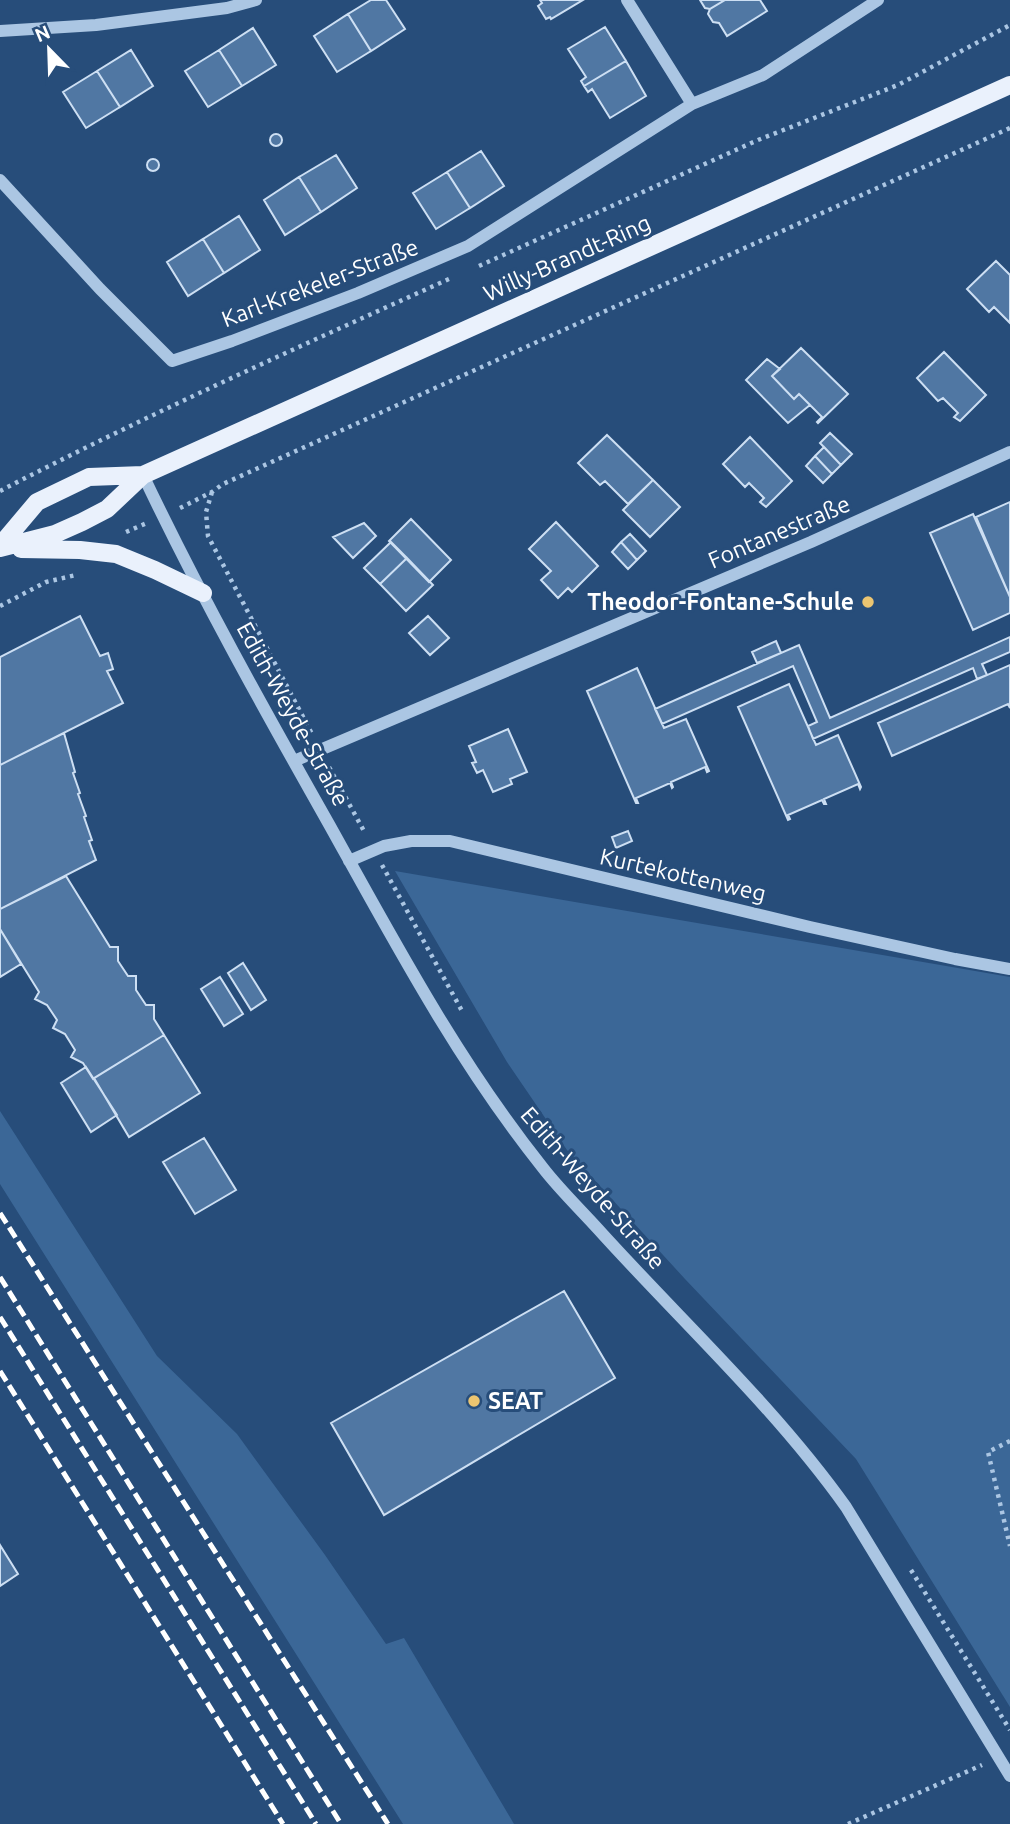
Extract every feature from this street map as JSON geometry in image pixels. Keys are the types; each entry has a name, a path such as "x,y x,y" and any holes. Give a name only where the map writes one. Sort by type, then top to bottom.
{"main road":[{"name":"Willy-Brandt-Ring","path":"0,548 55,534 82,522 107,509 143,475 1010,85"},
{"name":"Willy-Brandt-Ring","path":"0,548 37,502 89,477 143,475"},
{"path":"0,548 80,550 116,554 203,593"}],"street":[{"path":"0,31 96,25 227,8 256,0"},
{"path":"626,0 692,104 763,75 878,0"},
{"name":"Karl-Krekeler-Straße","path":"0,180 100,289 172,361 358,293 468,246 692,104"},
{"name":"Fontanestraße","path":"293,761 811,542 1010,452"},
{"name":"Edith-Weyde-Straße","path":"143,475 293,761 445,1027 494,1104 545,1171 738,1378 823,1475 846,1507 1010,1776"},
{"name":"Kurtekottenweg","path":"349,861 384,846 411,841 450,841 810,926 1010,969"}],"path":[{"path":"470,270 758,140 898,85 1010,25"},
{"path":"373,850 208,536 206,512 212,492 223,484 1010,128"},
{"path":"0,491 229,378 458,275"},
{"path":"0,606 46,582 73,575 85,575"},
{"path":"1010,1441 988,1452 1010,1546"},
{"path":"848,1824 998,1758"}],"shaded area":[{"path":"395,871 1010,977 1010,1707 856,1459 567,1150 507,1062"},
{"path":"0,1111 157,1356 237,1434 386,1644 404,1638 514,1824 403,1824 0,1184"}],"building":[{"path":"371,0 386,0 405,29 371,51 348,14"},
{"path":"540,0 583,0 551,19 546,19 538,6 542,3"},
{"path":"700,0 725,0 710,9 705,8"},
{"path":"725,0 760,0 767,11 727,36 719,23 713,22 708,14 710,9"},
{"path":"348,14 371,51 337,72 314,36"},
{"path":"605,27 626,61 584,86 581,81 586,77 568,49"},
{"path":"253,28 276,65 242,86 219,50"},
{"path":"131,50 153,86 120,107 97,71"},
{"path":"219,50 242,86 208,107 185,71"},
{"path":"626,61 646,96 610,118 592,89 588,92 584,86"},
{"path":"97,71 120,107 86,128 63,92"},
{"path":"276,134 282,140 276,146 270,140"},
{"path":"481,151 504,186 470,208 447,172"},
{"path":"336,155 357,188 321,212 299,177"},
{"path":"148,160 158,160 158,170 148,170"},
{"path":"447,172 470,208 436,229 413,193"},
{"path":"299,177 321,212 285,235 264,200"},
{"path":"239,216 260,250 224,273 203,239"},
{"path":"203,239 224,273 188,296 167,262"},
{"path":"996,261 1010,275 1010,323 994,307 989,312 967,289"},
{"path":"801,348 848,394 818,423 822,417 799,394 794,399 772,376"},
{"path":"944,352 986,395 960,421 954,417 958,413 943,398 938,401 917,378"},
{"path":"767,359 780,369 772,376 794,399 799,394 810,405 788,423 746,380"},
{"path":"830,433 852,454 841,465 820,443"},
{"path":"607,435 653,480 628,504 605,481 600,485 578,463"},
{"path":"750,437 792,481 766,507 760,502 764,498 749,483 745,487 723,464"},
{"path":"824,447 841,465 832,474 815,456"},
{"path":"815,456 832,474 823,483 806,466"},
{"path":"653,480 680,507 650,537 623,510"},
{"path":"1010,502 1010,597 976,517"},
{"path":"973,514 1010,597 1010,613 973,630 930,533"},
{"path":"411,519 451,560 429,582 389,541"},
{"path":"556,522 598,566 572,592 568,588 558,598 541,580 551,571 529,549"},
{"path":"364,523 376,536 353,558 333,537"},
{"path":"630,534 646,551 637,560 621,542"},
{"path":"391,542 407,558 380,584 364,568"},
{"path":"621,542 637,560 628,569 612,552"},
{"path":"407,558 433,585 406,611 380,584"},
{"path":"80,616 100,656 108,653 113,669 107,671 123,703 0,765 0,657"},
{"path":"428,616 449,638 430,655 409,633"},
{"path":"1010,637 1010,652 982,664 987,675 977,679 973,668 813,739 808,726 817,722 793,666 662,724 655,709 799,645 830,718"},
{"path":"776,641 781,653 757,663 752,652"},
{"path":"1010,665 1010,708 1008,704 892,756 878,723"},
{"path":"637,668 664,728 686,719 709,771 707,772 705,767 671,782 672,788 670,783 636,798 636,803 587,691"},
{"path":"789,684 816,745 838,735 861,787 860,789 858,784 824,799 826,804 822,800 788,815 788,820 738,707"},
{"path":"508,729 527,772 510,779 512,784 493,792 483,770 477,773 472,763 476,762 469,746"},
{"path":"64,733 92,840 89,841 96,860 0,909 0,765"},
{"path":"628,831 632,841 616,848 612,837"},
{"path":"66,876 110,947 118,947 118,961 128,976 136,976 136,990 146,1005 154,1005 154,1019 164,1035 93,1079 83,1063 71,1057 75,1050 65,1034 53,1028 57,1020 47,1005 35,999 39,992 0,929 0,909"},
{"path":"0,929 21,964 0,977"},
{"path":"243,963 266,1000 251,1010 228,973"},
{"path":"220,977 243,1014 224,1026 201,989"},
{"path":"164,1035 200,1093 129,1137 94,1078"},
{"path":"86,1067 117,1115 91,1132 61,1083"},
{"path":"204,1138 236,1190 195,1214 163,1162"},
{"name":"SEAT","path":"564,1291 615,1378 384,1515 331,1423"},
{"path":"0,1545 18,1574 0,1586"}],"railway":[{"path":"0,1213 388,1824"},
{"path":"0,1277 341,1824"},
{"path":"0,1317 316,1824"},
{"path":"0,1371 283,1824"}],"place":[{"name":"Theodor-Fontane-Schule","path":"868,602"},
{"name":"SEAT","path":"474,1401"}]}
